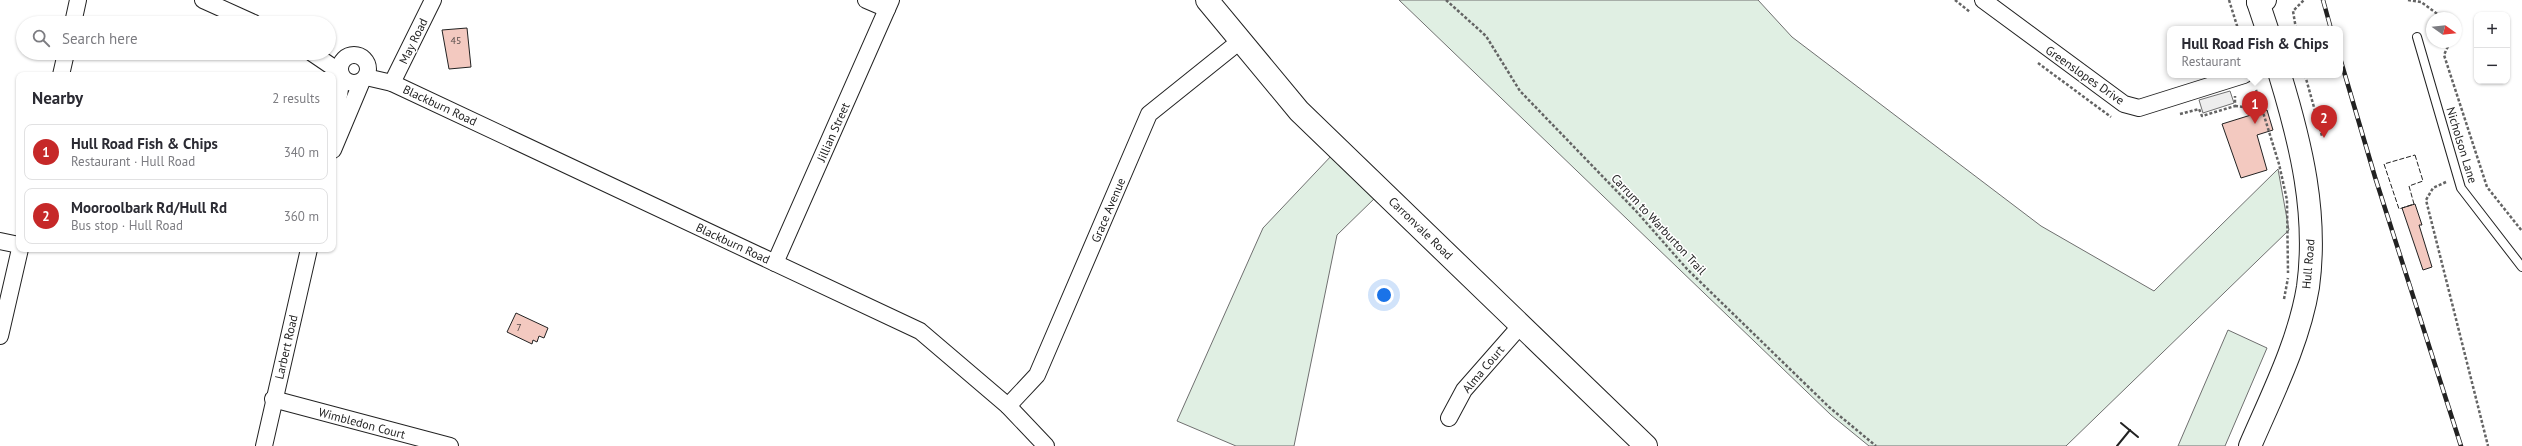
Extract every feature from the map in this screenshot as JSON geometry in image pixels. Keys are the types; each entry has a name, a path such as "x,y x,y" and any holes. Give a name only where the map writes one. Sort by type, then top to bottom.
{"street":[{"path":"75,16 78,0"},
{"path":"203,0 238,16"},
{"name":"May Road","path":"392,83 433,0"},
{"path":"866,0 889,5"},
{"name":"Carronvale Road","path":"1207,0 1299,111 1522,324 1646,446"},
{"name":"Greenslopes Drive","path":"1983,0 2124,104 2139,108 2234,78"},
{"path":"2260,1 2266,26"},
{"name":"Jillian Street","path":"775,263 889,5"},
{"name":"Grace Avenue","path":"1008,406 1037,374 1150,114 1240,41"},
{"path":"336,112 343,69 356,55 366,61 368,66 364,79 336,143"},
{"path":"61,72 64,60"},
{"path":"326,60 343,69"},
{"path":"336,60 351,83 364,79"},
{"name":"Blackburn Road","path":"366,61 392,83 920,332 1008,406 1046,446"},
{"name":"Hull Road","path":"2250,446 2295,336 2308,287 2311,215 2305,167 2281,78"},
{"name":"Blackburn Road","path":"364,79 392,83"},
{"path":"0,241 16,244"},
{"path":"0,336 19,252"},
{"name":"Larbert Road","path":"264,446 273,399 308,252"},
{"name":"Alma Court","path":"1449,418 1464,390 1522,324"},
{"name":"Wimbledon Court","path":"273,399 450,446"}],"lane":[{"name":"Nicholson Lane","path":"2417,37 2461,188 2522,267"}],"path":[{"name":"Carrum to Warburton Trail","path":"1446,0 1486,36 1520,91 1636,211 1687,269 1830,407 1876,446"},
{"path":"2229,0 2237,26"},
{"path":"2296,26 2293,11 2304,0"},
{"path":"2408,0 2421,2 2435,12"},
{"path":"2447,48 2444,55 2487,187 2522,231"},
{"path":"2306,78 2322,136"},
{"path":"2256,90 2279,164 2286,200 2288,277 2283,304"},
{"path":"2235,106 2262,109"},
{"path":"2458,178 2433,188 2426,200 2488,446"}],"green space":[{"path":"1399,0 1758,0 1792,37 2041,226 2154,291 2278,169 2289,230 2066,446 1869,446 1831,415"},
{"path":"1333,154 1377,196 1337,235 1294,446 1236,446 1177,421 1263,228"},
{"path":"2228,330 2267,348 2225,446 2178,446"}],"shaded area":[{"path":"2230,91 2234,103 2203,113 2199,100"}],"building":[{"path":"467,28 471,67 449,69 442,30"},
{"path":"2267,110 2273,130 2257,135 2267,170 2241,178 2222,124"},
{"path":"2415,204 2422,225 2419,225 2432,267 2423,270 2402,208"},
{"path":"516,313 548,328 544,338 539,336 537,342 533,340 532,344 507,332"}],"railway":[{"path":"2323,0 2330,26"},
{"path":"2343,68 2375,177 2461,446"}],"fence":[{"path":"2415,155 2423,181 2409,186 2414,204 2399,209 2384,164 2415,155"}],"wall":[{"path":"2121,423 2138,437"},
{"path":"2117,446 2130,430"}],"place":[{"name":"Hull Road Fish & Chips","path":"2255,124"},
{"name":"Mooroolbark Rd/Hull Rd","path":"2324,138"}]}
